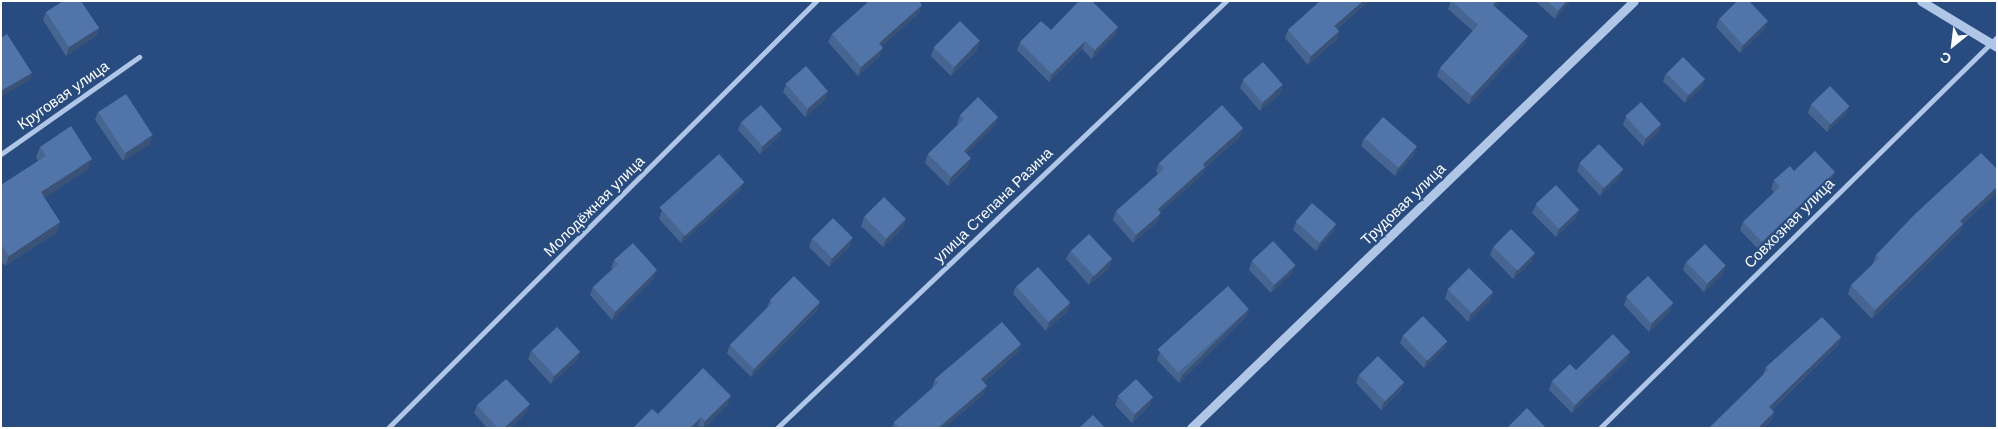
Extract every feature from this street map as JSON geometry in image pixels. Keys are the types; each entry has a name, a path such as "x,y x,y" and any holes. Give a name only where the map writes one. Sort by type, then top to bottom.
{"street":[{"name":"Молодёжная улица","path":"388,428 816,1"},
{"name":"улица Степана Разина","path":"777,428 1226,1"},
{"name":"Трудовая улица","path":"1191,428 1634,1"},
{"path":"1920,1 1995,42"},
{"name":"Совхозная улица","path":"1600,428 1995,42"},
{"name":"Круговая улица","path":"1,154 139,57"}],"building":[{"path":"63,1 81,1 99,28 69,47 46,12"},
{"path":"869,1 919,1 922,5 879,43 883,48 861,67 832,34"},
{"path":"1079,1 1092,1 1118,27 1095,50 1085,41 1052,74 1020,42 1041,21 1051,30"},
{"path":"1320,1 1363,1 1334,26 1339,31 1311,56 1288,30"},
{"path":"1452,1 1496,1 1493,5 1528,36 1472,96 1440,68 1478,25"},
{"path":"1547,1 1567,1 1558,11"},
{"path":"1737,1 1749,1 1768,21 1743,45 1719,19"},
{"path":"960,21 980,41 954,67 934,47"},
{"path":"7,34 32,73 1,91 1,38"},
{"path":"1683,57 1705,79 1689,95 1667,73"},
{"path":"1263,62 1283,85 1262,102 1243,80"},
{"path":"806,66 828,91 807,109 786,84"},
{"path":"1830,86 1849,106 1831,124 1811,104"},
{"path":"126,94 153,135 125,153 98,112"},
{"path":"978,97 998,117 964,151 971,158 951,177 928,154 964,119 960,115"},
{"path":"1641,102 1661,124 1645,138 1625,116"},
{"path":"761,105 782,129 762,146 741,122"},
{"path":"1222,105 1243,128 1203,164 1205,167 1158,209 1161,213 1136,235 1116,211 1164,169 1159,163"},
{"path":"1383,117 1417,147 1399,168 1365,138"},
{"path":"71,126 92,159 41,192 60,222 9,256 1,244 1,185 46,156 40,147"},
{"path":"1599,144 1623,169 1604,188 1580,163"},
{"path":"1815,151 1835,172 1762,242 1743,222 1780,187 1774,180 1790,166 1794,171"},
{"path":"1981,153 1997,169 1997,187 1960,221 1963,224 1875,310 1851,285 1879,258 1876,255 1914,215"},
{"path":"719,154 744,182 685,236 660,208"},
{"path":"1556,185 1579,210 1559,229 1536,204"},
{"path":"884,197 906,219 886,239 864,217"},
{"path":"1312,203 1336,224 1320,243 1296,222"},
{"path":"833,218 853,238 832,258 812,239"},
{"path":"1511,229 1535,253 1517,271 1493,247"},
{"path":"1089,234 1112,259 1094,276 1071,251"},
{"path":"1273,241 1296,265 1274,285 1252,261"},
{"path":"633,243 657,270 615,312 593,287 618,264 614,260"},
{"path":"1705,244 1726,266 1707,284 1686,262"},
{"path":"1038,267 1070,303 1049,322 1016,286"},
{"path":"1469,268 1493,292 1472,313 1448,289"},
{"path":"794,276 820,302 754,369 730,345 772,303 770,300"},
{"path":"1648,276 1673,303 1651,324 1626,296"},
{"path":"1228,286 1249,309 1178,373 1157,350"},
{"path":"1423,316 1447,341 1427,361 1403,335"},
{"path":"1822,317 1841,337 1769,407 1774,412 1758,428 1709,428 1768,370 1766,367"},
{"path":"1002,322 1021,344 981,379 987,386 938,428 899,428 894,422 938,383 935,379"},
{"path":"557,327 580,352 555,376 531,351"},
{"path":"1613,334 1630,352 1575,405 1552,381 1570,364 1576,370"},
{"path":"1378,356 1404,382 1385,401 1359,375"},
{"path":"703,368 731,396 705,421 701,417 690,428 633,428 652,409 658,414"},
{"path":"506,379 530,404 504,428 498,428 477,405"},
{"path":"1136,379 1153,397 1135,414 1118,396"},
{"path":"1527,408 1546,428 1507,428"},
{"path":"1093,415 1105,428 1079,428"}]}
